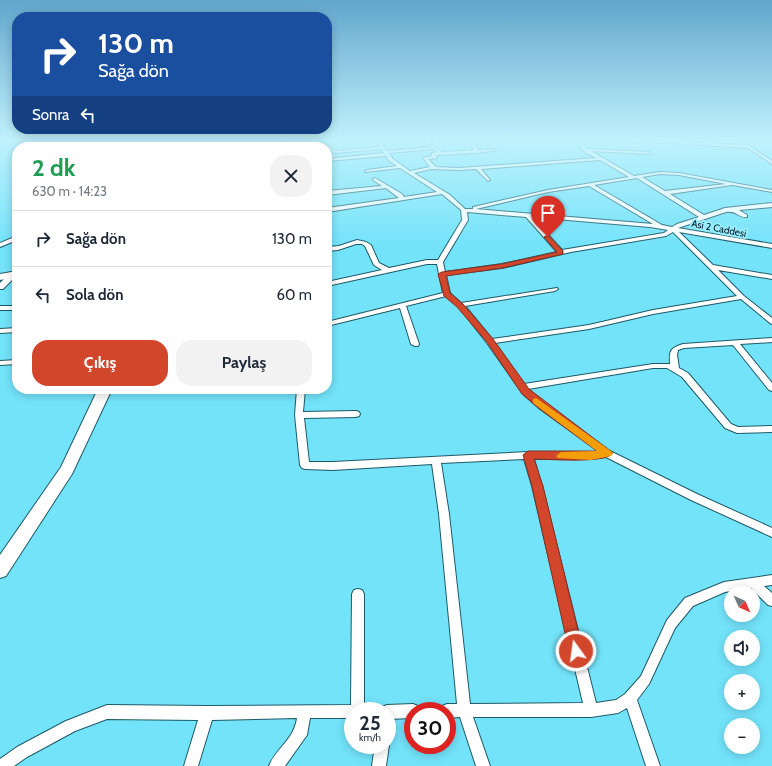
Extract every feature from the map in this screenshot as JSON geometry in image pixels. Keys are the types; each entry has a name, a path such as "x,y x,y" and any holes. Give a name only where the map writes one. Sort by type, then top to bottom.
{"main road":[{"path":"0,277 12,275"},
{"path":"0,570 67,470 103,394"}],"street":[{"path":"413,175 468,209 528,216 593,219 663,227"},
{"path":"483,175 488,180"},
{"path":"468,209 548,191 648,175"},
{"path":"677,175 772,191"},
{"path":"635,176 704,217"},
{"path":"375,178 386,187 400,195 402,199"},
{"path":"589,184 663,227"},
{"path":"664,193 735,184"},
{"path":"332,192 386,187"},
{"path":"332,209 441,193"},
{"path":"442,274 502,266 561,253 666,234 673,229 704,217 737,208 772,205"},
{"path":"737,208 745,216"},
{"path":"468,209 465,220 440,262 447,294 460,306 490,341 522,387 543,407 607,453 694,497 772,533"},
{"path":"528,216 561,253"},
{"name":"Asi 2 Caddesi","path":"663,227 772,246"},
{"path":"673,229 742,297 772,322"},
{"path":"0,245 12,240"},
{"path":"332,249 340,248 356,241 365,242 368,244 376,264 389,271"},
{"path":"332,283 427,262 440,262"},
{"path":"712,267 772,277"},
{"path":"0,287 12,277"},
{"path":"460,306 555,289"},
{"path":"332,323 447,294"},
{"path":"490,341 589,327 688,305 742,297"},
{"path":"403,306 415,344"},
{"path":"0,308 12,308"},
{"path":"0,331 12,330"},
{"path":"676,370 673,354 675,349 683,346 736,344 772,340"},
{"path":"736,344 772,388"},
{"path":"0,363 12,362"},
{"path":"522,387 653,366 668,366 685,375 728,426 737,430 772,429"},
{"path":"301,394 299,415 305,465 333,466 528,455 591,456 607,453"},
{"path":"299,415 356,414"},
{"path":"528,455 537,486 591,710"},
{"path":"436,460 444,514 464,711 483,766"},
{"path":"456,711 591,710 618,706 630,698 644,680 671,624 689,602 724,587 772,580"},
{"path":"752,582 772,602"},
{"path":"357,702 358,594"},
{"path":"630,698 653,766"},
{"path":"276,766 302,730 305,711"},
{"path":"2,766 22,752 70,726 107,712 206,713 344,711"},
{"path":"191,766 206,713"},
{"path":"379,766 381,754"}],"slow traffic":[{"path":"536,401 607,453 591,456 561,456"}],"route":[{"path":"548,237 561,253 502,266 442,274 447,294 460,306 490,341 526,392 543,407 607,453 591,456 528,455 537,486 576,651"}]}
